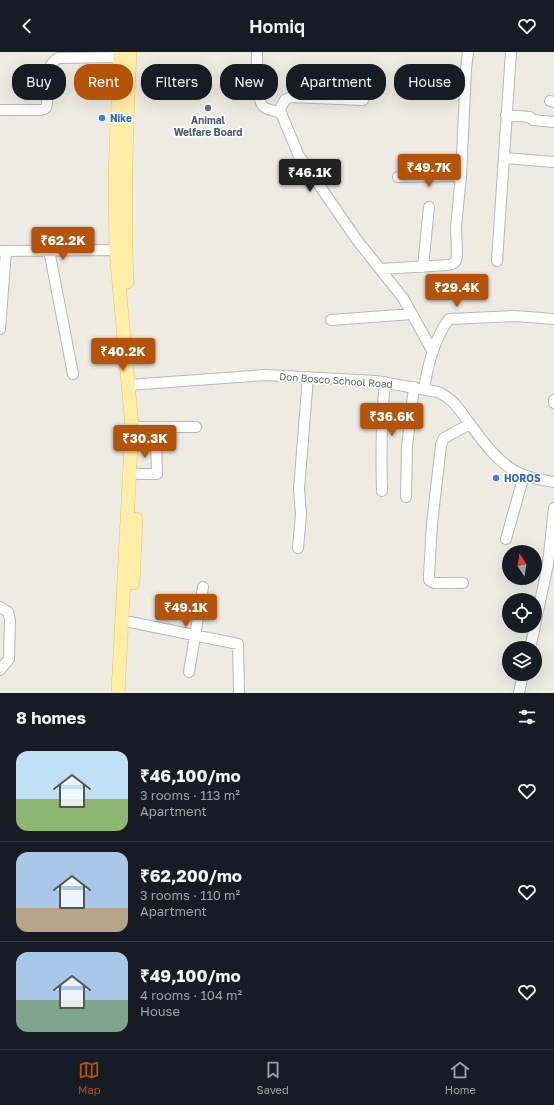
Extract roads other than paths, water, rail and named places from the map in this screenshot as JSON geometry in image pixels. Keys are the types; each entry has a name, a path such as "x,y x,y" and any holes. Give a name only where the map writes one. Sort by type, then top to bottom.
{"main road":[{"path":"123,54 115,176 133,385 140,427 127,693"},
{"path":"118,693 132,442 131,411 133,385"}],"street":[{"path":"257,52 258,82 261,104 266,108 279,111 283,117 299,156 334,207 403,298 433,352"},
{"path":"380,269 448,265 456,261 456,227 461,176 468,52"},
{"path":"497,261 511,52"},
{"path":"0,110 44,109 47,104 48,69 53,61 58,58 123,54"},
{"path":"279,111 286,100"},
{"path":"506,115 530,117 533,120 554,122"},
{"path":"504,158 554,162"},
{"path":"398,177 461,176"},
{"path":"423,266 429,207"},
{"path":"48,250 74,374"},
{"path":"0,329 3,251 121,250"},
{"path":"331,320 412,314"},
{"path":"424,389 428,366 433,352 443,328 449,319 515,316 554,319"},
{"name":"Don Bosco School Road","path":"133,385 265,375 385,382 438,392 447,396 458,406 470,424 503,464 524,475 554,482"},
{"path":"298,548 301,514 299,489 308,377"},
{"path":"382,491 382,408 385,382"},
{"path":"406,497 407,440 414,387"},
{"path":"463,583 434,583 429,580 429,575 432,524 441,444 444,438 470,424"},
{"path":"140,427 196,427"},
{"path":"138,474 157,474 156,441 140,441"},
{"path":"506,539 524,475"},
{"path":"542,593 548,564 554,508"},
{"path":"189,672 203,587"},
{"path":"0,607 8,612 10,620 9,659 0,670"},
{"path":"130,622 238,644 239,693"},
{"path":"519,693 522,681"}],"place":[{"name":"Animal Welfare Board","path":"208,108"},
{"name":"Nike","path":"102,118"},
{"name":"HOROS","path":"496,478"}]}
